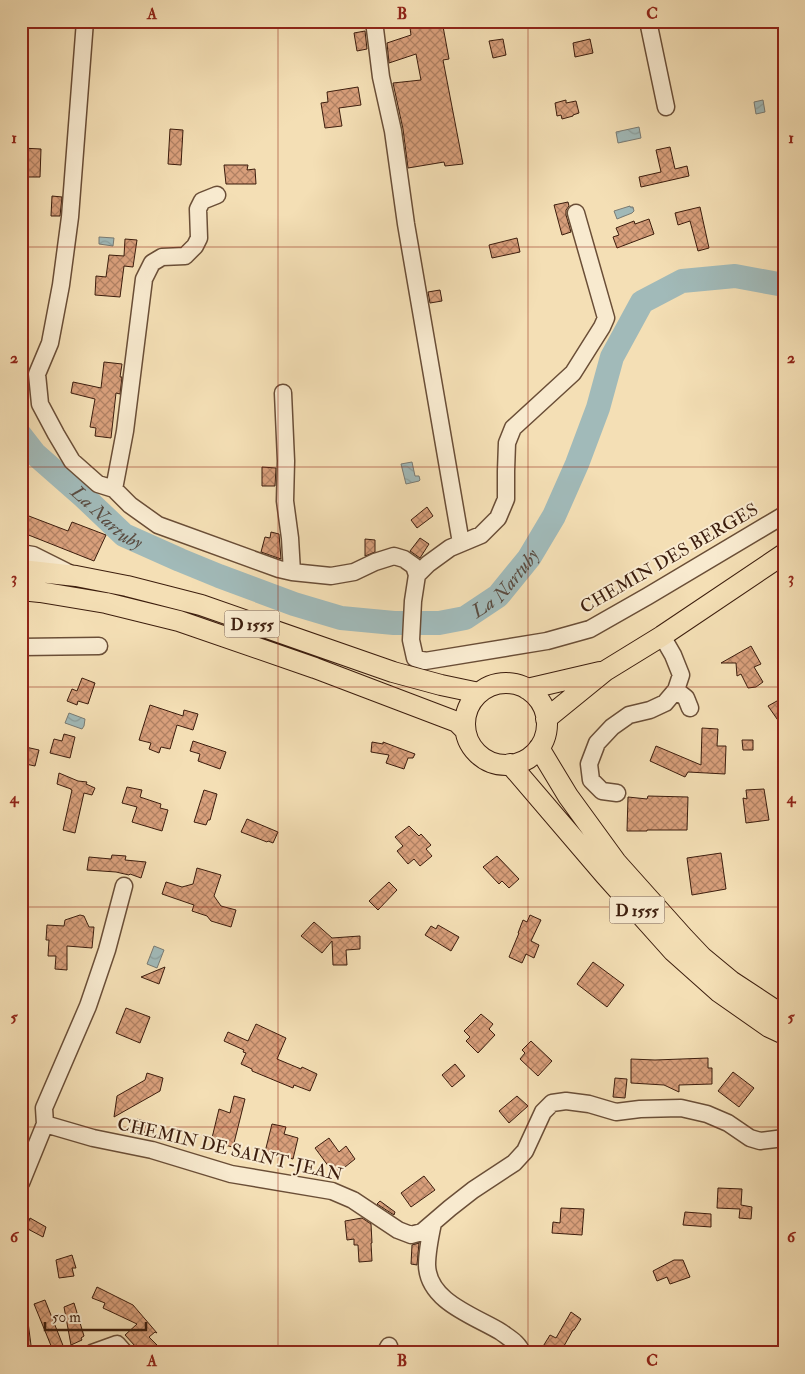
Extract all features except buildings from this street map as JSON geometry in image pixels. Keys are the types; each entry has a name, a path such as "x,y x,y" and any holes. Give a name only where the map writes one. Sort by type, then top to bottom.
{"main road":[{"path":"546,720 605,671 662,636 784,554"},
{"name":"D 1555","path":"21,570 76,576 127,586 200,605 393,672 479,693"},
{"name":"D 1555","path":"21,590 106,603 179,621 388,695 458,722 465,730"},
{"path":"527,689 605,671"},
{"path":"502,683 515,684 527,689 543,707 546,720 544,739 539,748 521,762 498,764 486,760 476,752 469,742 465,730 466,716 470,704 479,693 490,686 502,683"},
{"name":"D 1555","path":"539,748 568,796 616,862 684,938 702,957 731,981 784,1016"},
{"name":"D 1555","path":"510,764 672,951 719,992 769,1027 784,1034"}],"street":[{"path":"84,21 69,227 50,343 37,374 40,404 72,460 98,484 114,489 158,525 270,566 292,572 331,576 354,572 394,556 404,559 414,566 417,575 428,564 450,548 481,535 498,518 506,499 507,443 513,428 573,373 606,318 576,213"},
{"path":"374,21 381,77 394,131 406,224 461,543"},
{"path":"648,21 666,107"},
{"path":"114,489 125,431 144,279 152,263 162,257 185,256 195,246 199,238 198,209 202,201 217,196"},
{"path":"283,393 286,461 285,501 292,572"},
{"name":"CHEMIN DES BERGES","path":"417,575 413,601 411,640 415,658 424,661 547,641 590,629 784,515"},
{"path":"21,553 33,555 76,576"},
{"path":"616,793 602,792 591,780 589,764 597,743 612,727 630,715 650,710 665,703 676,690 681,675 673,655 662,636"},
{"path":"21,647 99,646"},
{"path":"676,690 686,698 690,708"},
{"path":"21,1183 45,1124 44,1108 88,1006 108,950 124,886"},
{"name":"CHEMIN DE SAINT-JEAN","path":"45,1124 93,1138 152,1150 231,1174 332,1191 353,1200 398,1230 411,1235 422,1232 473,1190 514,1163 525,1152 543,1112 552,1103 566,1101 589,1104 616,1112 640,1109 681,1108 707,1114 728,1123 750,1138 760,1141 784,1138"},
{"path":"433,1223 427,1266 430,1280 436,1290 444,1299 516,1342 522,1353"},
{"path":"92,1353 117,1344 125,1353"}],"water":[{"path":"763,100 765,112 756,114 754,102"},
{"path":"639,127 641,138 618,143 616,132"},
{"path":"630,206 633,207 634,211 632,213 617,219 614,211"},
{"path":"99,237 114,238 113,246 99,244"},
{"path":"412,462 415,476 419,476 420,480 406,484 401,464"},
{"path":"69,713 85,719 82,729 65,723"},
{"path":"154,946 164,950 157,968 147,964"}],"waterway":[{"name":"La Nartuby","path":"21,436 35,454 124,535 219,576 294,604 341,618 394,623 439,623 465,618 498,596 529,558 554,516 577,464 598,408 612,357 642,302 682,281 735,276 784,285"}]}
